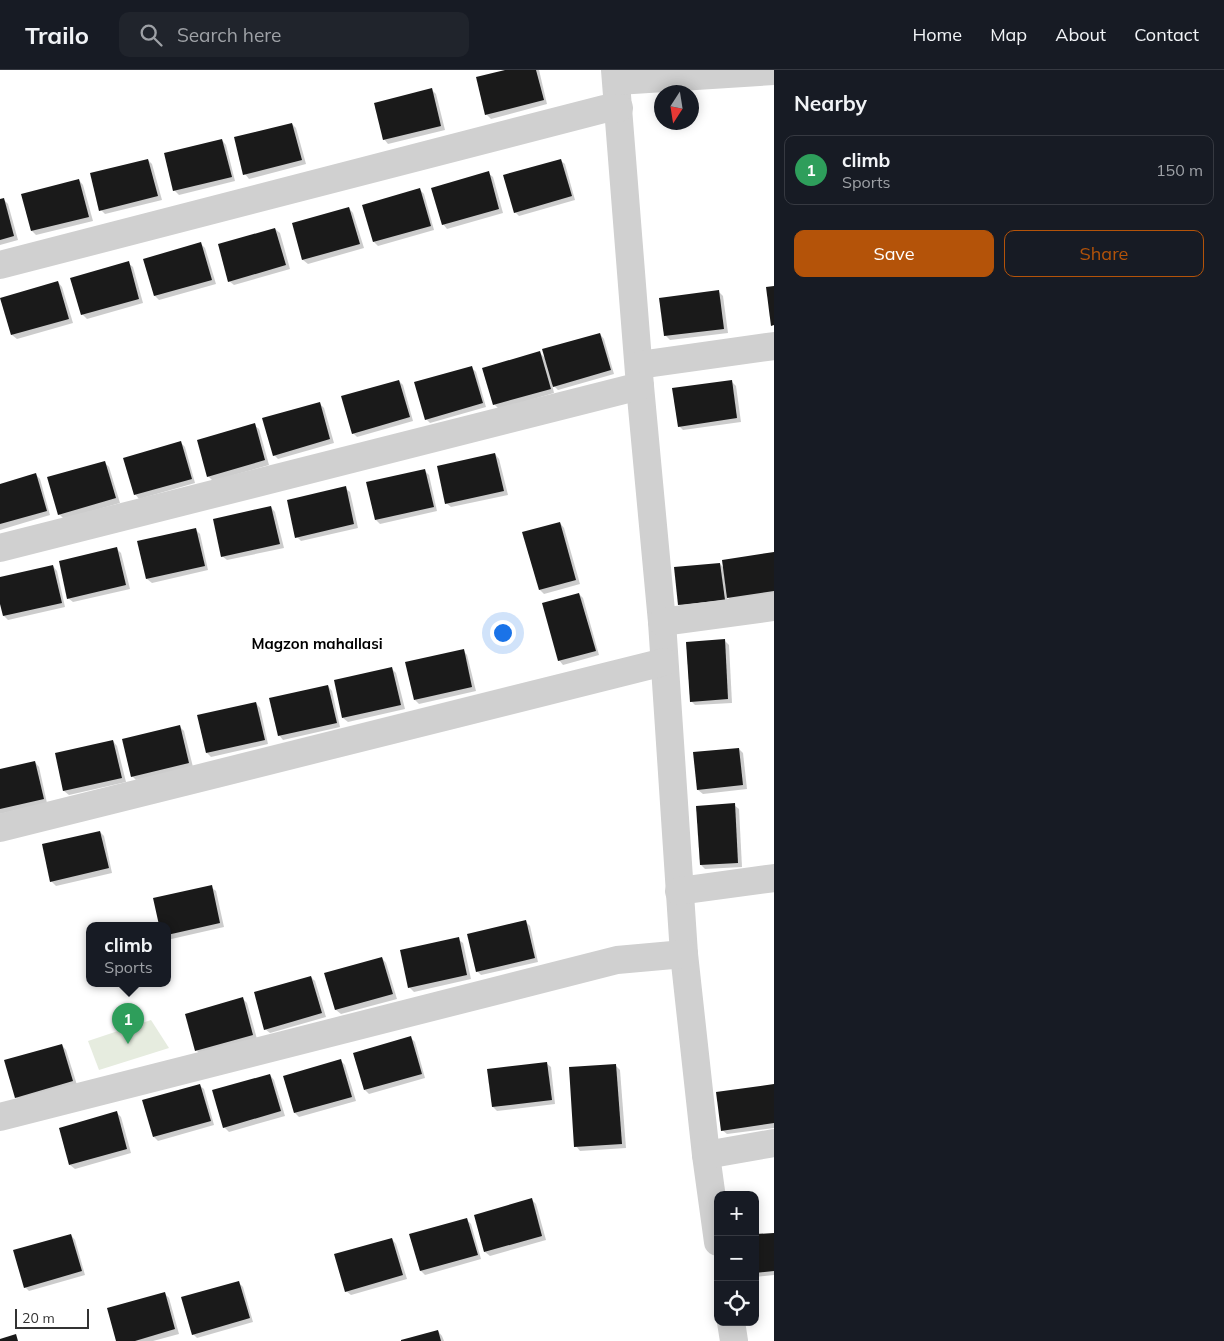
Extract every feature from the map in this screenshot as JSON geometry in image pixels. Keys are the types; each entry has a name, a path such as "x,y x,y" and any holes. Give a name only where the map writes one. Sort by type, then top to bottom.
{"street":[{"path":"0,264 594,112 617,86 774,71"},
{"path":"617,86 662,622 684,954 706,1155 717,1236"},
{"path":"0,548 640,375 774,346"},
{"path":"662,622 774,606"},
{"path":"0,828 664,662"},
{"path":"679,891 774,878"},
{"path":"0,1117 616,960 684,954"},
{"path":"706,1155 774,1143"},
{"path":"732,1326 734,1341"}],"shaded area":[{"path":"151,1020 169,1048 99,1070 88,1041"}],"building":[{"path":"505,70 536,70 544,100 485,115 476,77"},
{"path":"432,88 441,126 383,140 374,103"},
{"path":"292,123 302,160 243,175 234,137"},
{"path":"222,139 232,177 173,191 164,153"},
{"path":"148,159 158,196 99,211 90,173"},
{"path":"561,159 572,196 514,213 503,175"},
{"path":"489,171 499,209 442,225 431,188"},
{"path":"79,179 89,217 31,231 21,194"},
{"path":"420,188 431,226 373,242 362,205"},
{"path":"4,198 14,236 0,240 0,199"},
{"path":"349,207 360,244 302,260 292,223"},
{"path":"275,228 286,265 228,282 218,244"},
{"path":"201,242 212,280 154,296 143,259"},
{"path":"129,261 139,299 81,315 70,278"},
{"path":"58,281 69,319 11,335 0,298"},
{"path":"774,286 774,325 771,326 766,287"},
{"path":"719,290 724,329 664,336 659,298"},
{"path":"600,333 611,370 553,387 542,349"},
{"path":"540,351 551,389 493,405 482,368"},
{"path":"472,366 483,403 425,420 414,382"},
{"path":"399,380 410,417 352,434 341,396"},
{"path":"732,380 737,418 678,427 672,388"},
{"path":"320,402 330,439 273,456 262,418"},
{"path":"255,423 265,460 207,477 197,440"},
{"path":"181,441 192,479 134,495 123,458"},
{"path":"495,453 504,491 445,504 437,466"},
{"path":"105,461 116,498 58,515 47,477"},
{"path":"425,469 434,507 375,520 366,482"},
{"path":"36,473 47,511 0,524 0,484"},
{"path":"346,486 354,524 295,538 287,500"},
{"path":"271,506 280,544 221,557 213,519"},
{"path":"560,522 576,580 539,590 522,532"},
{"path":"196,528 205,566 146,579 137,541"},
{"path":"117,547 126,585 67,599 59,561"},
{"path":"774,552 774,591 727,598 722,560"},
{"path":"720,563 725,600 678,605 674,567"},
{"path":"53,565 62,603 3,616 0,604 0,577"},
{"path":"579,593 596,651 558,661 542,603"},
{"path":"725,639 728,699 690,702 686,642"},
{"path":"464,649 472,687 414,700 405,662"},
{"path":"392,667 401,705 342,718 334,680"},
{"path":"328,685 337,723 278,736 269,698"},
{"path":"256,702 265,740 206,753 197,715"},
{"path":"180,725 189,763 131,777 122,739"},
{"path":"113,740 122,778 63,791 55,753"},
{"path":"739,748 743,785 697,790 693,752"},
{"path":"35,761 44,799 0,809 0,769"},
{"path":"735,803 738,863 700,865 696,806"},
{"path":"100,831 109,868 50,882 42,844"},
{"path":"212,885 220,923 171,934 171,922 158,922 153,898"},
{"path":"526,920 535,958 476,972 467,934"},
{"path":"459,937 467,975 408,988 400,950"},
{"path":"382,957 393,994 335,1010 324,973"},
{"path":"311,976 322,1013 264,1030 254,992"},
{"path":"243,997 253,1035 195,1051 185,1014"},
{"path":"411,1036 422,1074 364,1090 353,1053"},
{"path":"62,1044 73,1081 15,1098 4,1060"},
{"path":"341,1059 352,1097 294,1113 283,1076"},
{"path":"547,1062 552,1100 492,1107 487,1069"},
{"path":"616,1064 622,1144 574,1147 569,1067"},
{"path":"270,1074 281,1111 223,1128 212,1090"},
{"path":"200,1084 211,1121 153,1137 142,1100"},
{"path":"774,1084 774,1123 721,1131 716,1092"},
{"path":"117,1111 127,1149 69,1165 59,1128"},
{"path":"532,1198 542,1236 484,1252 474,1215"},
{"path":"467,1218 478,1255 420,1271 409,1234"},
{"path":"774,1233 774,1271 759,1273 759,1234"},
{"path":"71,1234 82,1271 24,1288 13,1250"},
{"path":"392,1238 403,1275 345,1292 334,1254"},
{"path":"239,1281 250,1318 192,1335 181,1297"},
{"path":"165,1292 175,1329 135,1341 116,1341 107,1308"},
{"path":"438,1330 441,1341 401,1341 401,1340"},
{"path":"16,1334 18,1341 0,1341 0,1339"}],"place":[{"name":"climb","path":"128,1044"}],"district":[{"name":"Magzon mahallasi","path":"317,643"}]}
